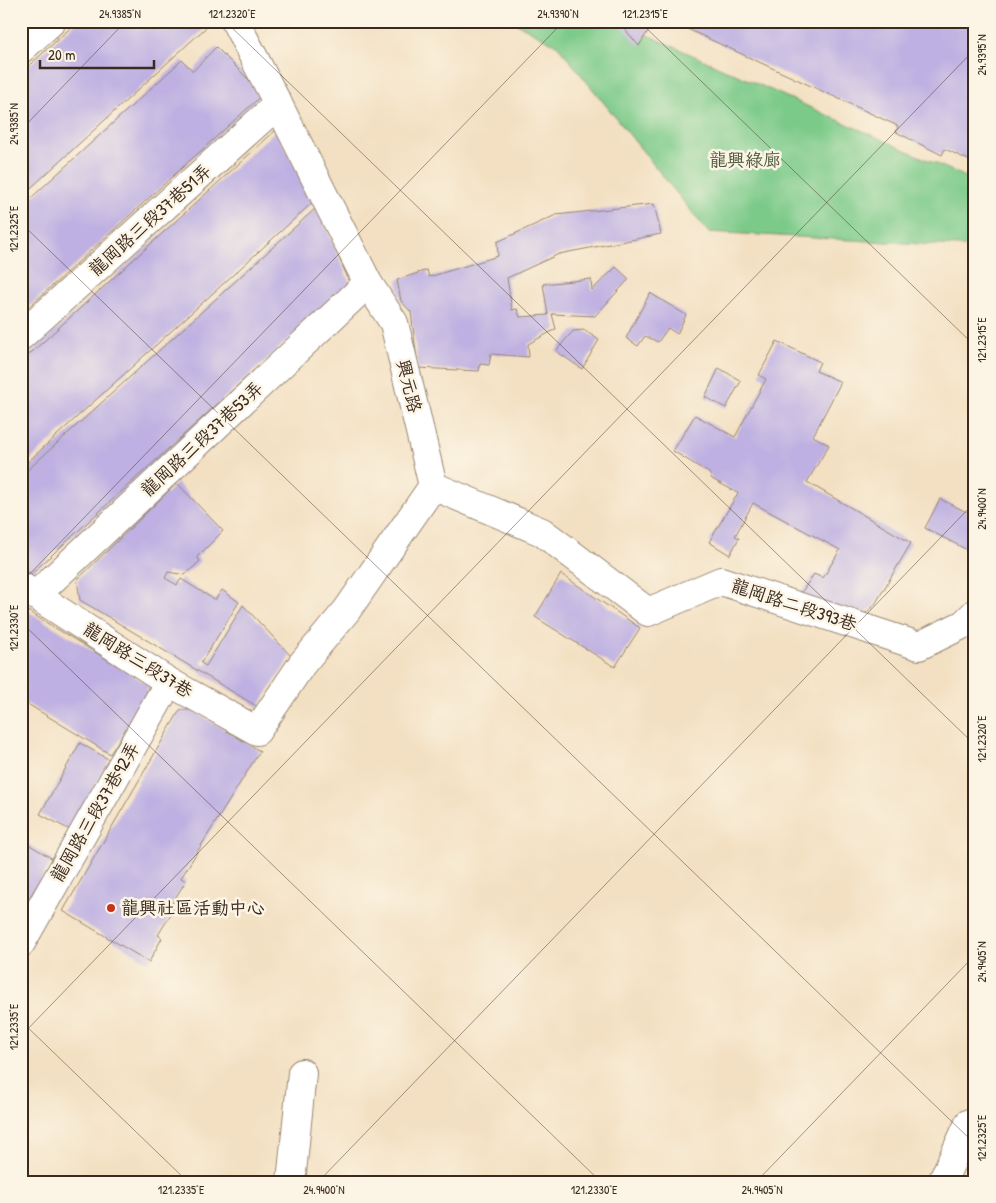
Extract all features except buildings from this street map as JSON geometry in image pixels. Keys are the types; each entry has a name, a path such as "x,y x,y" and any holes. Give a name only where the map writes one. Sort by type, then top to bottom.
{"street":[{"path":"21,49 52,21"},
{"name":"興元路","path":"235,21 368,283 394,323 434,486"},
{"name":"龍岡路三段37巷51弄","path":"21,336 278,104"},
{"name":"龍岡路三段37巷53弄","path":"28,591 368,283"},
{"name":"龍岡路二段393巷","path":"434,486 542,532 648,612 721,582 919,646 964,624 975,613"},
{"name":"龍岡路三段37巷","path":"28,591 169,682 256,731 302,664 347,610 434,486"},
{"name":"龍岡路三段37巷92弄","path":"21,942 169,682"},
{"path":"291,1182 302,1073"},
{"path":"942,1182 969,1123"}],"green space":[{"name":"龍興綠廊","path":"512,21 616,21 975,181 975,247 708,232 558,46"}],"place":[{"name":"龍興社區活動中心","path":"111,908"}]}
